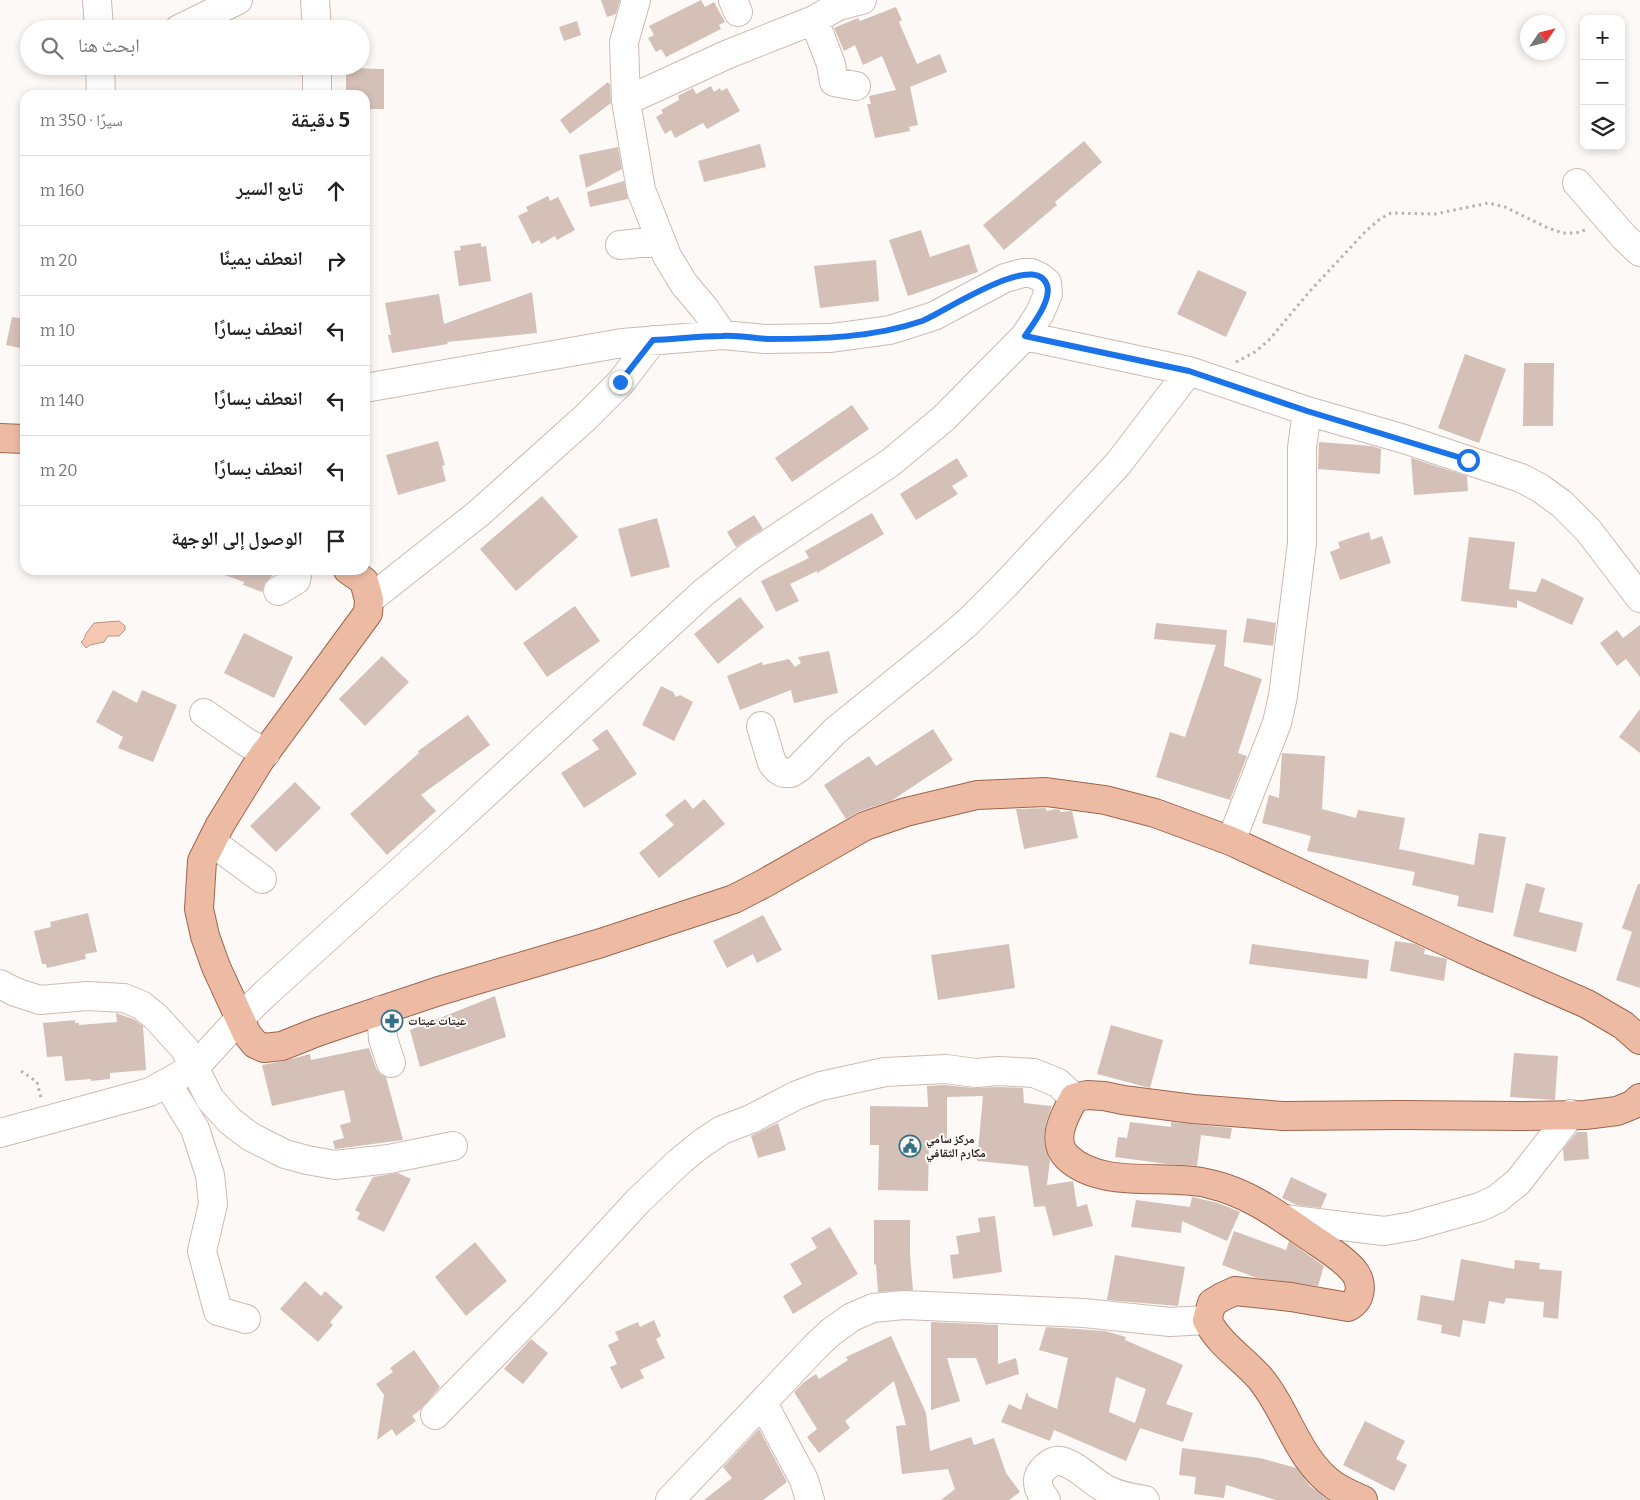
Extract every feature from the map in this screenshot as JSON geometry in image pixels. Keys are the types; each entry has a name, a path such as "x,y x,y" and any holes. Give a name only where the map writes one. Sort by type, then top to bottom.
{"main road":[{"path":"0,438 20,439"},
{"path":"355,575 364,581 368,600 368,613 266,753 220,825 202,861 199,909 205,936 216,967 247,1034 255,1044 264,1048 274,1048 296,1042 317,1032 438,990 601,943 734,899 865,826 906,812 978,795 1046,792 1105,800 1155,813 1231,841 1462,949 1587,1004 1622,1025 1640,1040"},
{"path":"1363,1500 1336,1487 1320,1473 1305,1455 1281,1409 1259,1378 1214,1332 1208,1320 1212,1303 1222,1296 1235,1291 1291,1297 1348,1307 1354,1304 1359,1297 1360,1288 1356,1273 1343,1259 1284,1219 1234,1190 1209,1183 1183,1180 1115,1177 1092,1172 1067,1157 1060,1147 1059,1133 1074,1098 1087,1095 1104,1096 1193,1109 1283,1116 1519,1116 1585,1115 1617,1110 1632,1104 1640,1098"}],"street":[{"path":"97,0 98,20"},
{"path":"197,20 238,0"},
{"path":"315,0 316,20"},
{"path":"636,0 624,42 626,101 641,190 667,256 684,284 705,309 723,336"},
{"path":"626,101 726,55 814,20 838,6 862,0"},
{"path":"814,20 831,64 834,82 856,86"},
{"path":"100,75 101,90"},
{"path":"317,75 317,90"},
{"path":"1577,183 1624,237 1640,252"},
{"path":"620,245 660,241"},
{"path":"0,1133 150,1092 195,1067 240,1018 703,593 750,556 890,463 944,418 1025,336 1040,313 1048,294 1046,283 1040,277 1031,273 1023,274 1005,278 934,316 890,330 831,338 766,339 723,336 622,343 370,387"},
{"path":"1025,336 1199,374 1307,411 1521,478 1540,488 1562,504 1635,582"},
{"path":"368,600 479,512 585,418 620,382 653,340"},
{"path":"761,726 772,763 778,770 783,773 791,773 799,768 834,731 968,622 1118,464 1199,374"},
{"path":"1231,841 1277,723 1283,696 1302,543 1302,448 1307,411"},
{"path":"278,591 296,580 297,575"},
{"path":"204,713 246,742 266,753"},
{"path":"212,842 262,879"},
{"path":"0,984 15,992 40,1000 87,996 124,998 141,1005 156,1017 185,1049 210,1099 230,1121 252,1137 285,1154 334,1165 389,1159 453,1146"},
{"path":"381,1010 383,1039 391,1063"},
{"path":"434,1415 546,1302 638,1201 694,1150 722,1130 751,1119 797,1095 820,1086 885,1072 946,1069 976,1073 998,1071 1034,1073 1058,1083 1074,1098"},
{"path":"167,1083 195,1129 210,1175 213,1204 202,1251 218,1311 246,1319"},
{"path":"1284,1219 1384,1230 1412,1226 1480,1207 1497,1199 1518,1182 1571,1114"},
{"path":"670,1500 831,1332 852,1317 873,1308 904,1305 1084,1313 1170,1322 1208,1320"},
{"path":"763,1403 804,1480 810,1500"},
{"path":"1046,1500 1038,1484 1038,1479 1044,1468 1053,1461 1059,1460 1106,1490 1145,1500"}],"path":[{"path":"1199,374 1255,352 1269,340 1310,291 1366,231 1380,219 1391,214 1434,214 1488,203 1506,207 1548,228 1576,234 1607,218"},
{"path":"21,1071 37,1082 48,1120"}],"shaded area":[{"path":"119,621 125,626 125,630 119,636 108,636 104,642 90,645 86,648 81,642 94,623"}],"building":[{"path":"601,0 620,0 616,14 607,17"},
{"path":"701,0 705,7 714,2 725,22 719,25 721,29 666,57 661,49 656,52 648,38 654,35 649,26"},
{"path":"896,7 902,20 899,22 917,64 940,54 947,72 910,87 918,125 909,127 910,131 875,138 867,104 871,104 869,96 896,90 882,56 863,65 855,45 844,51 834,28 858,18 860,21"},
{"path":"577,21 581,35 564,41 559,27"},
{"path":"370,69 384,69 384,109 370,109 370,90 346,90 346,75 370,75"},
{"path":"608,82 610,85 611,103 570,134 560,120"},
{"path":"711,86 714,92 720,88 721,91 727,88 740,111 707,129 703,123 675,138 671,130 665,134 656,117 663,113 661,110 679,100 678,96 693,88 696,94"},
{"path":"1084,141 1102,162 1055,202 1057,205 1004,250 983,225"},
{"path":"760,144 766,167 704,182 698,161"},
{"path":"618,147 622,169 586,188 579,155"},
{"path":"624,181 628,199 590,207 587,192"},
{"path":"548,196 550,201 558,197 575,230 557,240 555,236 541,244 539,240 532,244 518,216 528,211 526,207"},
{"path":"921,230 930,257 969,244 978,272 908,296 889,240"},
{"path":"481,243 481,247 486,246 491,281 459,286 454,251 461,250 460,246"},
{"path":"876,260 879,301 820,308 814,266"},
{"path":"1198,270 1247,292 1226,337 1177,314"},
{"path":"532,292 537,333 447,342 448,344 392,353 388,335 391,335 385,303 439,294 444,324"},
{"path":"12,317 20,318 20,348 6,345"},
{"path":"1465,354 1506,369 1479,443 1438,428"},
{"path":"1524,363 1554,363 1553,426 1523,426"},
{"path":"852,405 869,429 792,482 775,458"},
{"path":"438,441 445,465 442,466 446,481 398,495 386,455"},
{"path":"1319,442 1372,446 1381,449 1380,474 1318,469"},
{"path":"957,458 968,476 952,486 958,494 916,520 900,494"},
{"path":"1411,458 1467,476 1468,491 1414,495"},
{"path":"542,496 578,537 516,591 480,549"},
{"path":"872,513 884,534 817,573 817,571 790,584 799,601 776,612 761,581 809,558 805,551"},
{"path":"754,515 763,529 736,547 727,532"},
{"path":"657,518 670,567 631,577 618,529"},
{"path":"1369,532 1371,540 1382,536 1391,563 1340,580 1330,552 1340,548 1338,542"},
{"path":"1469,537 1515,542 1509,589 1536,592 1542,578 1584,598 1572,625 1517,600 1517,608 1461,601"},
{"path":"224,575 272,575 265,583 262,592 243,585 244,582"},
{"path":"740,597 764,627 718,664 694,634"},
{"path":"575,606 600,641 547,677 523,643"},
{"path":"1247,618 1276,623 1273,646 1243,642"},
{"path":"1156,623 1227,630 1224,666 1262,679 1238,753 1247,756 1230,800 1156,777 1170,732 1185,737 1216,645 1154,639"},
{"path":"1640,625 1640,677 1626,659 1617,666 1600,643 1617,630 1623,638"},
{"path":"244,633 293,657 274,698 224,673"},
{"path":"829,651 838,693 794,703 791,690 740,710 727,676 762,662 763,665 789,659 795,667 801,663 798,657"},
{"path":"382,656 409,682 365,726 339,699"},
{"path":"661,686 673,692 676,697 680,695 693,702 674,741 642,725"},
{"path":"113,690 137,703 142,690 177,705 153,762 118,748 123,737 96,722"},
{"path":"1640,709 1640,753 1619,737"},
{"path":"468,715 490,745 421,795 436,811 387,855 350,814 419,753 418,751"},
{"path":"607,729 637,774 584,808 561,773 599,749 592,740"},
{"path":"933,729 953,760 891,801 860,811 846,819 824,785 869,756 876,766"},
{"path":"1282,753 1325,756 1322,809 1356,818 1358,810 1405,818 1399,849 1474,865 1479,833 1506,837 1493,913 1457,906 1459,896 1412,885 1415,872 1307,851 1311,836 1262,823 1269,795 1279,798"},
{"path":"295,782 321,808 276,852 250,826"},
{"path":"685,799 693,809 704,799 725,824 659,878 639,853 674,825 665,815"},
{"path":"1045,808 1047,811 1055,809 1060,810 1060,812 1072,811 1078,838 1024,849 1016,809"},
{"path":"1526,883 1545,888 1539,912 1583,923 1576,952 1513,936"},
{"path":"1638,884 1640,884 1640,988 1616,980 1632,932 1622,928"},
{"path":"88,913 97,952 85,954 86,959 47,968 46,964 42,964 34,931 51,927 50,922"},
{"path":"763,915 782,950 757,963 753,954 727,968 713,941"},
{"path":"1395,941 1416,944 1425,949 1424,954 1447,959 1444,981 1390,971"},
{"path":"1009,944 1015,988 938,1000 931,955"},
{"path":"1252,944 1369,960 1367,979 1249,964"},
{"path":"495,996 506,1037 420,1067 410,1030"},
{"path":"116,1013 133,1019 143,1026 146,1070 110,1073 110,1079 65,1081 62,1056 47,1057 43,1023 75,1020 75,1023 79,1023 79,1025 117,1022"},
{"path":"1111,1025 1163,1040 1150,1088 1097,1074"},
{"path":"369,1048 376,1068 380,1074 386,1077 403,1140 335,1149 333,1141 344,1138 340,1125 351,1122 344,1090 272,1106 262,1065 310,1054 311,1060"},
{"path":"1514,1053 1558,1056 1555,1100 1510,1097"},
{"path":"945,1085 974,1088 1023,1088 1024,1103 1052,1106 1044,1136 1045,1148 1050,1160 1047,1185 1073,1181 1077,1207 1087,1204 1093,1226 1053,1236 1045,1206 1034,1207 1028,1166 977,1161 983,1096 947,1097 947,1142 929,1142 928,1191 878,1190 879,1145 870,1145 870,1106 928,1107 927,1086"},
{"path":"1130,1122 1171,1127 1171,1122 1232,1128 1230,1139 1201,1135 1197,1166 1115,1157 1118,1137 1127,1138"},
{"path":"778,1123 786,1150 758,1158 751,1136"},
{"path":"1577,1132 1587,1132 1589,1159 1564,1161 1563,1149"},
{"path":"398,1173 411,1179 384,1232 357,1219 360,1213 355,1210 373,1177"},
{"path":"1291,1177 1327,1194 1321,1208 1297,1205 1282,1198"},
{"path":"1192,1197 1218,1203 1240,1212 1227,1241 1182,1221 1181,1233 1131,1227 1136,1200 1190,1207"},
{"path":"995,1216 1002,1272 953,1279 950,1255 959,1254 956,1236 980,1232 978,1218"},
{"path":"874,1220 910,1220 913,1290 878,1292 876,1264 874,1265"},
{"path":"830,1227 858,1274 793,1314 783,1296 802,1284 790,1264 817,1248 811,1238"},
{"path":"1234,1231 1286,1250 1289,1241 1324,1266 1318,1286 1257,1278 1222,1265"},
{"path":"475,1242 507,1281 466,1316 435,1277"},
{"path":"1115,1255 1185,1267 1178,1306 1107,1300"},
{"path":"1461,1259 1514,1269 1515,1260 1540,1263 1539,1269 1562,1271 1558,1319 1543,1317 1544,1302 1506,1298 1504,1304 1489,1301 1485,1324 1463,1320 1460,1337 1441,1333 1442,1325 1417,1320 1421,1295 1454,1301"},
{"path":"305,1281 321,1296 325,1291 343,1307 330,1322 333,1325 318,1342 280,1309"},
{"path":"654,1320 661,1336 656,1339 665,1358 640,1370 644,1378 621,1389 610,1367 617,1364 608,1345 619,1340 615,1332 638,1322 640,1327"},
{"path":"931,1322 998,1325 998,1364 1016,1358 1019,1374 986,1385 976,1358 947,1358 960,1401 931,1410"},
{"path":"1046,1327 1105,1331 1126,1337 1125,1340 1183,1365 1166,1404 1193,1413 1183,1442 1140,1428 1126,1461 1054,1430 1050,1441 1001,1422 1009,1404 1021,1410 1027,1392 1029,1397 1057,1409 1068,1358 1039,1350","holes":["1116,1377 1146,1389 1135,1423 1109,1412"]},
{"path":"891,1336 926,1413 930,1451 971,1437 974,1445 994,1438 1006,1473 1020,1492 1009,1500 941,1500 955,1489 948,1469 902,1474 896,1426 906,1425 894,1381 845,1421 850,1428 819,1453 807,1437 817,1429 794,1392 816,1374 819,1379 848,1360 846,1357"},
{"path":"531,1339 548,1353 523,1384 504,1369"},
{"path":"414,1350 440,1387 421,1409 412,1416 416,1421 396,1436 392,1429 377,1440 384,1395 376,1384 393,1372 390,1368"},
{"path":"1365,1421 1405,1441 1396,1459 1407,1465 1394,1491 1343,1465"},
{"path":"759,1429 787,1482 763,1500 704,1500 732,1478 723,1467"},
{"path":"1182,1448 1260,1458 1296,1468 1310,1486 1328,1500 1276,1500 1226,1485 1224,1498 1194,1494 1196,1477 1179,1475"}],"place":[{"name":"عيتات عيتات","path":"392,1021"},
{"name":"مركز سامي مكارم الثقافي","path":"910,1146"}],"route":[{"path":"620,382 653,340 723,336 766,339 831,338 890,330 934,316 1005,278 1031,273 1040,277 1046,283 1048,294 1040,313 1025,336 1189,371 1307,411 1468,460"}]}
